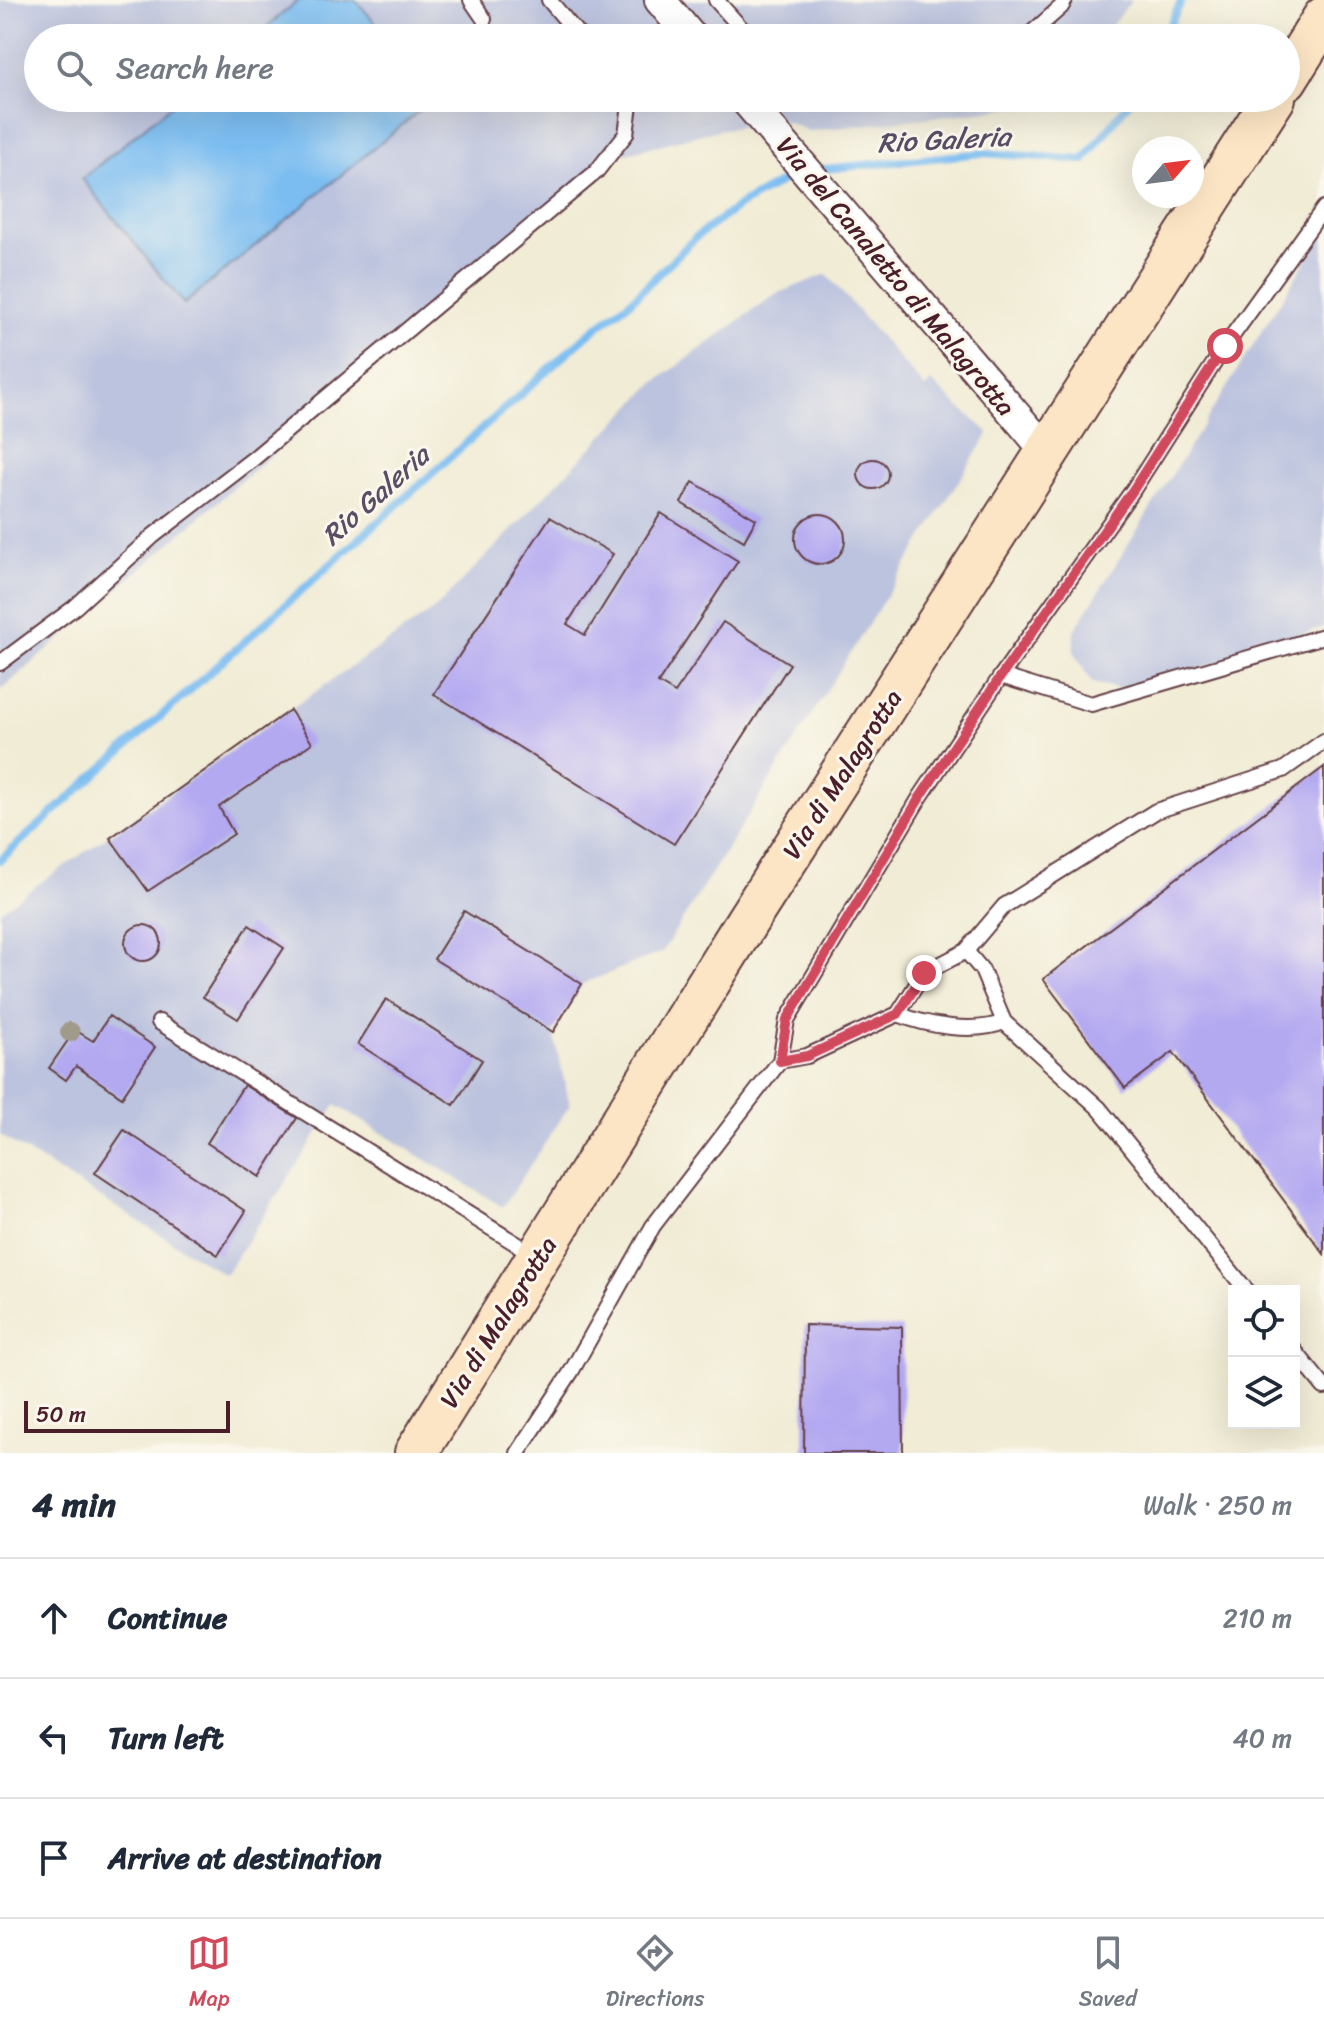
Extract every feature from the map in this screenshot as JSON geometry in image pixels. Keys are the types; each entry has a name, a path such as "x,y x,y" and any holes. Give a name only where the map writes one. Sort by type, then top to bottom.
{"main road":[{"path":"1300,57 1324,18"},
{"name":"Via di Malagrotta","path":"416,1453 747,921 1265,112"}],"street":[{"path":"660,0 680,24"},
{"name":"Via del Canaletto di Malagrotta","path":"756,112 1048,453"}],"lane":[{"path":"471,0 484,19"},
{"path":"549,0 569,24"},
{"path":"716,0 737,24"},
{"path":"1042,24 1065,0"},
{"path":"0,663 75,607 153,536 253,459 596,172 626,134 629,112"},
{"path":"518,1453 571,1372 653,1226 780,1061 787,1020 919,799 1001,676 1133,490 1225,346 1324,208"},
{"path":"1001,676 1091,704 1324,636"},
{"path":"780,1061 807,1056 898,1014 924,973 966,951 1004,906 1156,811 1283,770 1324,741"},
{"path":"966,951 982,970 1004,1022 1099,1108 1242,1285"},
{"path":"898,1014 920,1023 989,1028 1004,1022"},
{"path":"159,1022 538,1257"},
{"path":"1300,1357 1324,1387"}],"shaded area":[{"path":"0,0 1132,0 1112,24 24,24 24,112 979,112 809,131 785,121 722,129 615,156 0,691"},
{"path":"1324,232 1324,627 1132,691 1092,683 1074,654 1074,631"},
{"path":"826,274 925,388 931,382 989,433 662,952 582,984 553,1032 570,1105 503,1207 336,1105 225,1275 0,1135 0,911 436,608 654,383 774,295"}],"water":[{"path":"299,0 356,0 376,24 270,24"},
{"path":"163,112 418,112 184,304 82,179"}],"building":[{"path":"873,459 879,460 887,468 887,480 879,488 873,489 867,488 859,480 858,474 859,468 867,460"},
{"path":"693,482 756,519 744,541 681,503"},
{"path":"661,513 738,561 658,683 675,693 723,622 790,664 674,844 434,694 550,517 613,554 567,624 585,635"},
{"path":"820,514 838,521 845,539 838,557 820,564 802,557 795,539 802,521"},
{"path":"290,710 312,743 219,807 234,834 148,891 110,838"},
{"path":"1324,767 1324,1254 1173,1052 1125,1088 1043,979"},
{"path":"464,911 582,984 553,1032 434,959"},
{"path":"143,925 156,930 161,943 156,956 143,961 130,956 125,943 130,930"},
{"path":"249,925 284,948 238,1019 203,997"},
{"path":"386,999 482,1060 454,1105 358,1044"},
{"path":"109,1016 155,1047 122,1097 76,1066 66,1080 49,1068 75,1030 93,1041"},
{"path":"244,1085 297,1118 260,1177 207,1143"},
{"path":"124,1130 246,1211 218,1255 95,1173"},
{"path":"805,1325 902,1327 903,1453 804,1453"}],"waterway":[{"name":"Rio Galeria","path":"1170,24 1182,0"},
{"name":"Rio Galeria","path":"824,169 982,153 1084,160 1121,112"},
{"name":"Rio Galeria","path":"0,860 587,335 631,301 696,237 740,205 790,177"}],"route":[{"path":"924,973 898,1014 807,1056 780,1061 787,1020 919,799 1001,676 1133,490 1225,346"}]}
